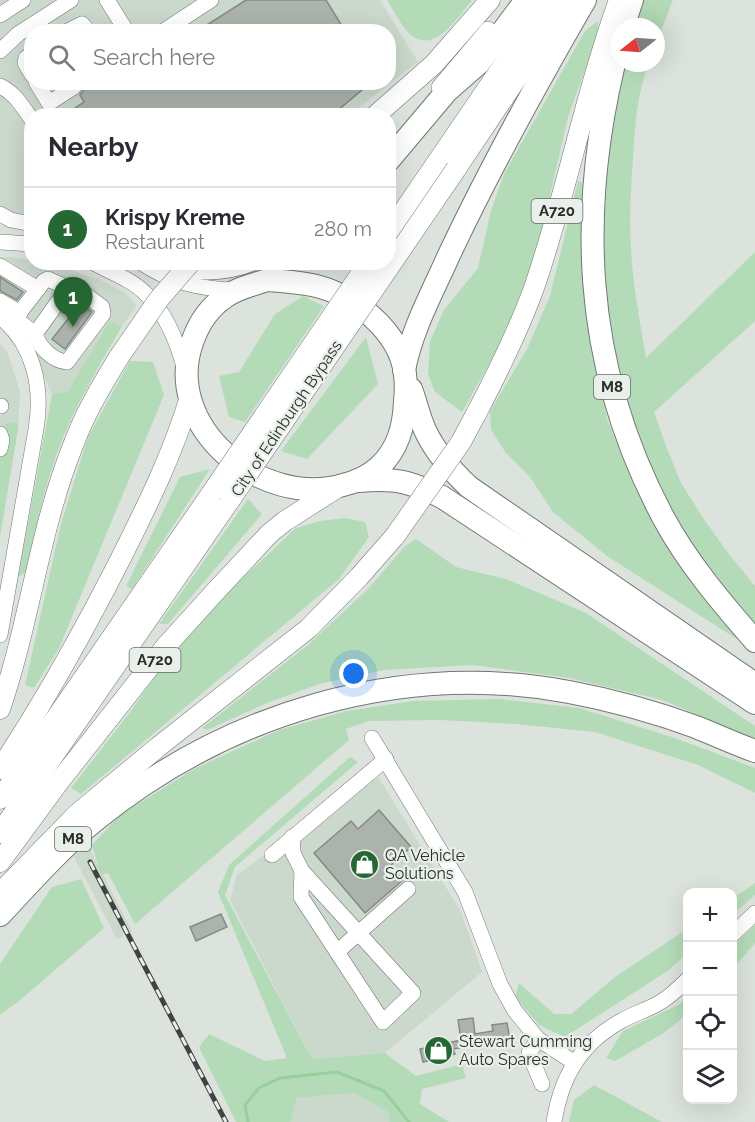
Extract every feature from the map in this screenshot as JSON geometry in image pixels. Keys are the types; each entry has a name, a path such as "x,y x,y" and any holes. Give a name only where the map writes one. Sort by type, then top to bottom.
{"highway":[{"path":"396,152 447,91 508,0"},
{"path":"447,91 478,63 526,0"},
{"path":"349,484 375,470 384,462 400,435 404,419 408,349 416,327 465,221 585,0"},
{"path":"626,18 632,0"},
{"name":"M8","path":"612,72 606,96 594,183 591,254 598,323 611,383 633,452 663,518 707,584 755,640"},
{"path":"755,684 469,487 456,475 432,445 424,429 396,348 367,312 352,301 313,285 261,271 215,305 204,318 196,331 189,352 189,388 200,421 207,432 225,455 241,468 275,484 298,489 324,490 385,478 419,486 442,497 755,703"},
{"name":"M8","path":"0,915 66,846 113,806 157,774 234,733 263,721 324,702 385,689 422,685 528,686 628,706 696,728 755,751"}],"main road":[{"path":"384,108 434,64 490,0"},
{"name":"City of Edinburgh Bypass","path":"396,225 447,164 548,0"},
{"name":"City of Edinburgh Bypass","path":"396,239 447,164 569,0"},
{"name":"A720","path":"0,893 77,814 113,783 309,628 395,536 450,459 507,354 534,287 594,71 619,0"},
{"path":"0,709 9,683 47,527 78,432 100,388 119,357 159,299 184,270"},
{"name":"City of Edinburgh Bypass","path":"0,799 221,497 364,270"},
{"name":"City of Edinburgh Bypass","path":"0,833 221,497 375,270"},
{"path":"0,769 101,598 154,492 170,455 189,388"},
{"name":"A720","path":"0,862 58,783 166,646 214,593 270,533 349,484"}],"street":[{"path":"0,15 23,0"},
{"path":"34,24 71,0"},
{"path":"107,0 122,24"},
{"path":"174,24 211,0"},
{"path":"396,138 488,29"},
{"path":"0,51 24,30"},
{"path":"0,86 10,91 24,108"},
{"path":"41,90 49,103 69,90"},
{"path":"0,214 11,220 24,222"},
{"path":"0,242 24,244"},
{"path":"0,266 36,284"},
{"path":"107,270 145,292 161,313 175,339 189,388"},
{"path":"153,270 184,285 215,290 236,290"},
{"path":"184,270 198,273 261,271"},
{"path":"48,279 86,295 102,307 103,314 67,362 60,361 39,344 35,334 12,319 36,284 48,279"},
{"path":"35,334 68,288"},
{"path":"0,301 12,319 32,362 37,383 38,417 0,635"},
{"path":"0,434 2,441 0,450"},
{"path":"372,738 465,892 500,984 515,1011 538,1039 574,1063"},
{"path":"272,855 386,759"},
{"path":"292,837 293,854 302,871 413,993 382,1022 302,897 302,871"},
{"path":"337,952 408,889"},
{"path":"737,930 755,913"},
{"path":"554,1122 558,1099 574,1063 597,1037 620,1021 659,1003 683,982"},
{"path":"538,1039 529,1053 542,1084"}],"shaded area":[{"path":"0,0 380,0 395,24 24,24 24,90 382,90 358,108 24,108 24,222 0,214"},
{"path":"396,26 418,62 396,79"},
{"path":"0,257 24,259 24,270 71,270 98,279 125,293 137,305 122,326 108,323 68,391 52,394 29,342 0,313"},
{"path":"0,344 7,351 20,392 18,429 0,536"},
{"path":"379,778 461,912 482,972 385,1053 312,1059 230,900 237,875 359,786"},
{"path":"87,844 132,931 117,939 74,857"},
{"path":"354,1093 387,1111 390,1122 291,1122 295,1098"}],"green space":[{"path":"387,0 472,0 446,31 429,40 420,40 411,35 401,24"},
{"path":"632,0 673,0 665,21 665,18 626,18"},
{"path":"598,21 598,34 568,117 537,252 501,343 462,412 435,392 428,374 430,341 444,310 478,268 491,211 504,174 585,31"},
{"path":"619,72 646,72 637,110 630,215 633,277 646,358 755,252 755,321 654,412 681,483 728,553 755,586 755,641 730,613 633,452 591,254"},
{"path":"578,181 582,182 584,284 607,419 633,481 675,551 743,643 607,556 553,512 530,477 506,453 491,430 490,411 527,349 550,296"},
{"path":"303,296 324,306 245,422 229,417 219,376 239,372 275,314"},
{"path":"109,322 122,326 68,425 46,489 25,573 18,577 52,394 68,391"},
{"path":"366,337 378,384 307,459 281,451"},
{"path":"130,361 153,362 164,395 59,648 34,688 25,685 61,524 88,437"},
{"path":"18,422 0,536 0,456 3,453 5,424"},
{"path":"210,469 132,589 126,586 180,477"},
{"path":"248,499 262,514 168,624 159,624"},
{"path":"345,518 365,522 369,537 339,579 81,794 71,788 131,711 168,658 213,606 296,528 320,521"},
{"path":"416,539 456,567 506,579 586,613 755,726 755,738 663,700 569,678 473,665 384,670 319,684 267,703 207,730 202,728 308,645 368,589 405,546"},
{"path":"500,699 579,708 675,738 755,768 755,793 698,765 595,732 516,724 440,720 369,721 346,729 349,740 135,924 108,873 101,875 92,845 120,815 196,768 279,730 347,711 412,701"},
{"path":"350,757 358,762 235,867 225,895 312,1059 385,1053 416,1076 462,1064 466,1078 422,1089 420,1104 449,1122 390,1122 387,1111 354,1093 296,1098 291,1122 236,1122 199,1047 209,1034 265,1061 287,1058 218,892 229,865"},
{"path":"81,879 104,928 0,1015 0,964 52,887"},
{"path":"755,883 755,895 737,911 737,895"},
{"path":"755,925 755,943 737,964 737,942"},
{"path":"683,932 683,957 669,970 565,1037 539,1025 515,997 519,983 554,1014 571,1014 615,977"},
{"path":"683,1001 683,1017 664,1033 615,1061 606,1058 623,1031"},
{"path":"594,1085 662,1122 569,1122 574,1100"}],"building":[{"path":"246,0 326,0 341,24 208,24"},
{"path":"362,90 340,108 75,108 84,102 80,95 83,91"},
{"path":"0,277 23,292 17,300 0,291"},
{"path":"80,304 92,312 65,349 52,339"},
{"path":"379,810 411,847 390,866 403,880 365,913 314,853 351,821 358,829"},
{"path":"221,914 227,927 196,941 190,927"},
{"path":"473,1018 475,1034 493,1031 492,1025 507,1023 510,1040 453,1049 455,1054 423,1062 420,1049 461,1040 458,1020"}],"waterway":[{"path":"248,1122 245,1105 259,1088 280,1078 337,1072 384,1091 409,1122"}],"railway":[{"path":"90,862 226,1122"}],"place":[{"name":"Krispy Kreme","path":"73,327"},
{"name":"QA Vehicle Solutions","path":"364,864"},
{"name":"Stewart Cumming Auto Spares","path":"438,1050"}]}
